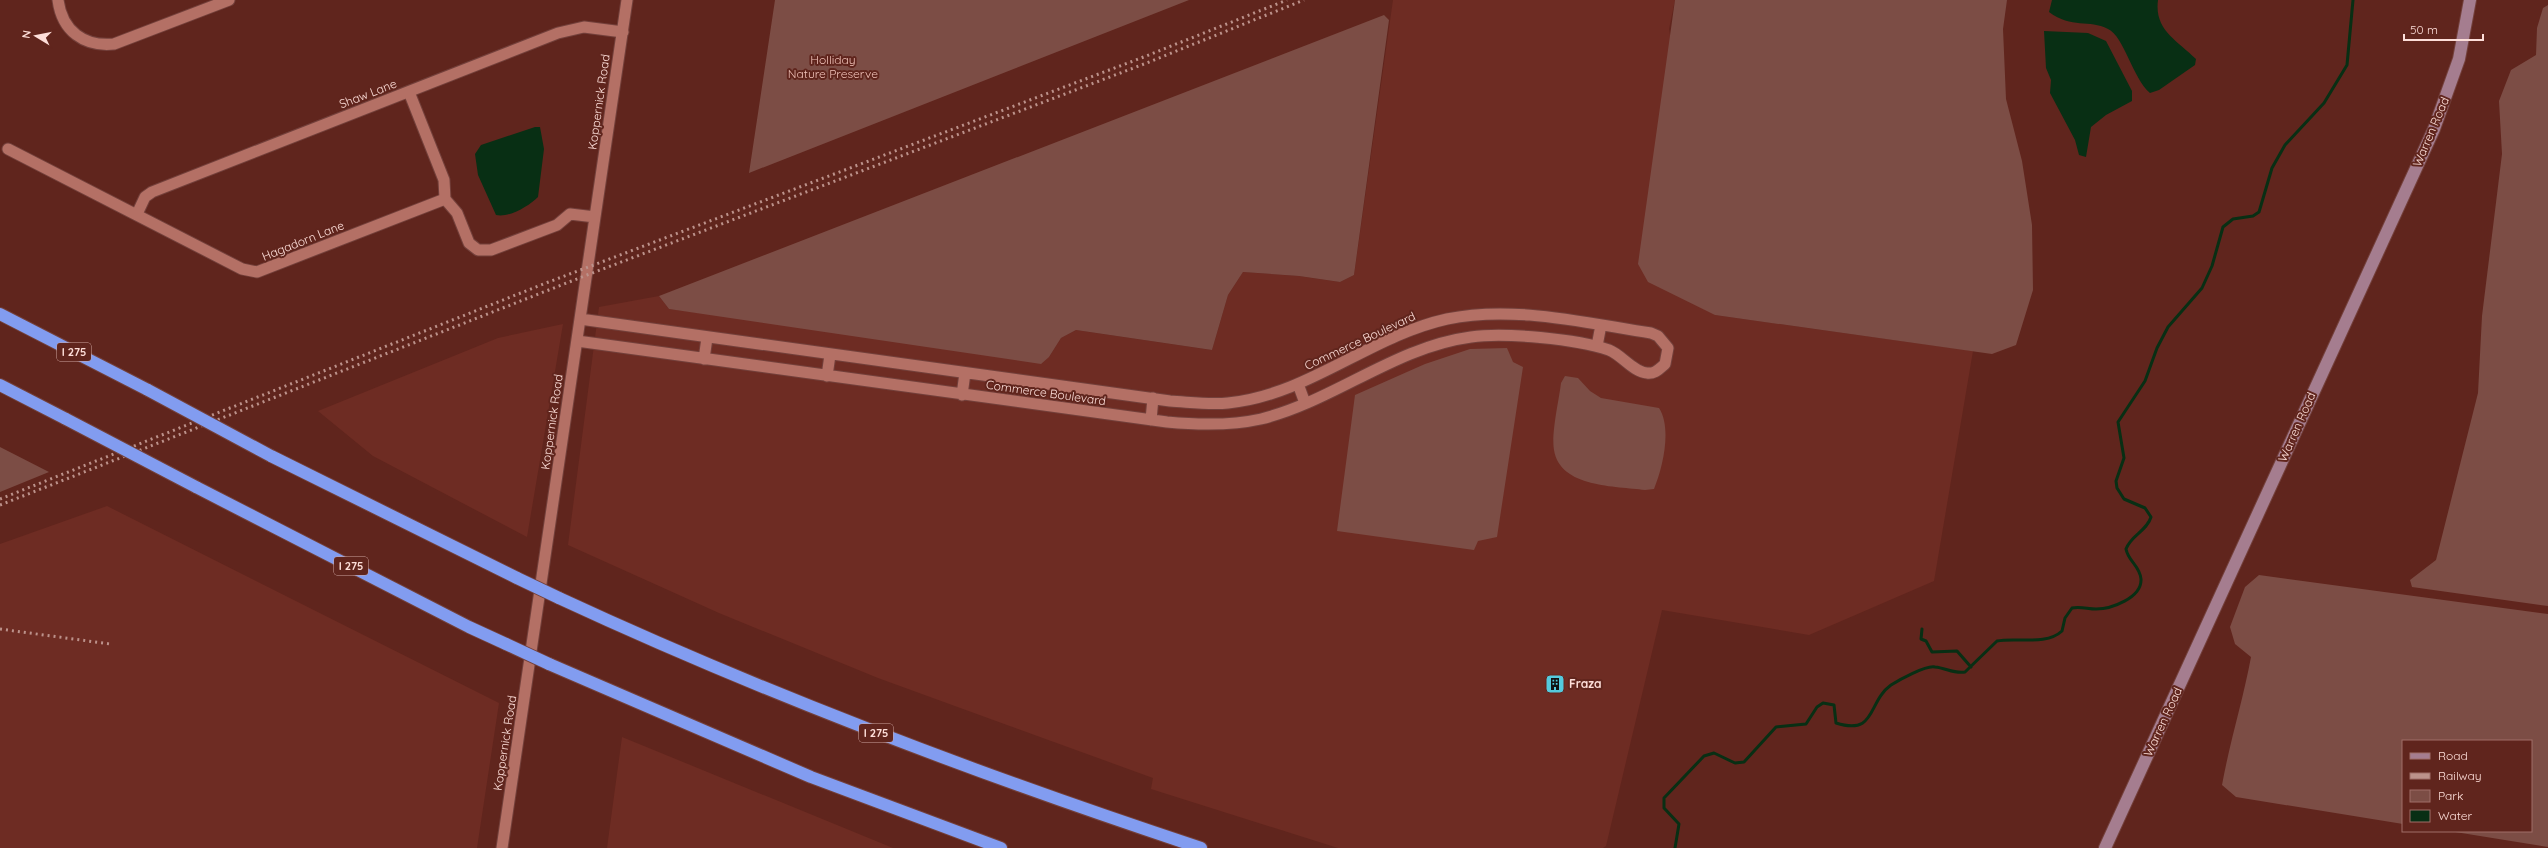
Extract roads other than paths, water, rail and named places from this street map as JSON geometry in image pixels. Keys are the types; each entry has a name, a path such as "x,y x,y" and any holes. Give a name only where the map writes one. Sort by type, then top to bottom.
{"highway":[{"name":"I 275","path":"0,314 148,390 271,456 559,598 726,672 881,735 1079,808 1201,848"},
{"name":"I 275","path":"0,385 469,627 549,664 818,780 1001,848"}],"main road":[{"name":"Warren Road","path":"2105,848 2434,128 2459,59 2470,0"}],"street":[{"path":"58,0 60,14 74,34 93,44 114,44 229,0"},
{"name":"Koppernick Road","path":"502,848 549,542 627,0"},
{"name":"Shaw Lane","path":"137,214 145,197 152,192 570,29 597,28 622,32"},
{"path":"409,92 444,180 444,199 457,213 469,243 478,250 491,250 557,225 570,214 595,217"},
{"name":"Hagadorn Lane","path":"8,149 137,214 242,270 257,272 444,199"},
{"name":"Commerce Boulevard","path":"577,341 962,395 1151,420 1193,424 1241,423 1282,413 1416,351 1459,339 1509,335 1597,346 1620,355 1638,371 1646,373 1653,373 1665,364 1668,348 1658,336 1601,325 1510,314 1452,318 1410,331 1298,384 1251,399 1227,403 1153,398 830,355 580,319"},
{"path":"1597,346 1601,325"},
{"path":"704,359 707,338"},
{"path":"827,376 830,355"},
{"path":"962,395 965,373"},
{"name":"Commerce Boulevard","path":"1298,384 1305,403"},
{"path":"1151,420 1153,398"}],"water":[{"path":"2052,0 2158,0 2158,10 2163,27 2168,34 2196,59 2195,65 2159,90 2150,93 2144,87 2114,33 2101,26 2073,22 2057,17 2049,12"},
{"path":"2044,31 2088,33 2106,41 2132,91 2132,101 2106,115 2091,127 2086,157 2079,155 2075,140 2050,93 2051,80 2046,68"},
{"path":"535,127 540,127 544,149 538,197 513,213 507,215 496,215 478,175 475,154 481,145"}],"waterway":[{"path":"1675,848 1679,824 1664,808 1664,798 1704,756 1714,753 1735,763 1744,762 1776,727 1806,724 1817,707 1823,703 1834,705 1836,723 1849,726 1859,725 1870,715 1883,692 1891,685 1913,673 1931,667 1965,672 1997,641 2039,640 2055,636 2062,631 2065,618 2072,608 2078,607 2096,609 2110,607 2117,605 2131,597 2136,592 2140,586 2140,574 2129,557 2126,549 2131,540 2146,526 2151,517 2145,508 2124,499 2117,488 2116,481 2124,458 2118,422 2145,381 2157,348 2168,327 2202,288 2212,266 2223,227 2233,219 2253,216 2259,212 2272,168 2285,145 2324,103 2347,65 2353,0"},
{"path":"1922,629 1921,639 1926,641 1932,652 1957,651 1971,667"}],"railway":[{"path":"0,499 546,283 1141,58 1287,0"},
{"path":"0,505 587,275 1144,64 1304,0"},
{"path":"0,629 110,644"}],"place":[{"name":"Fraza","path":"1555,684"}],"park label":[{"name":"Holliday Nature Preserve","path":"833,67"}]}
